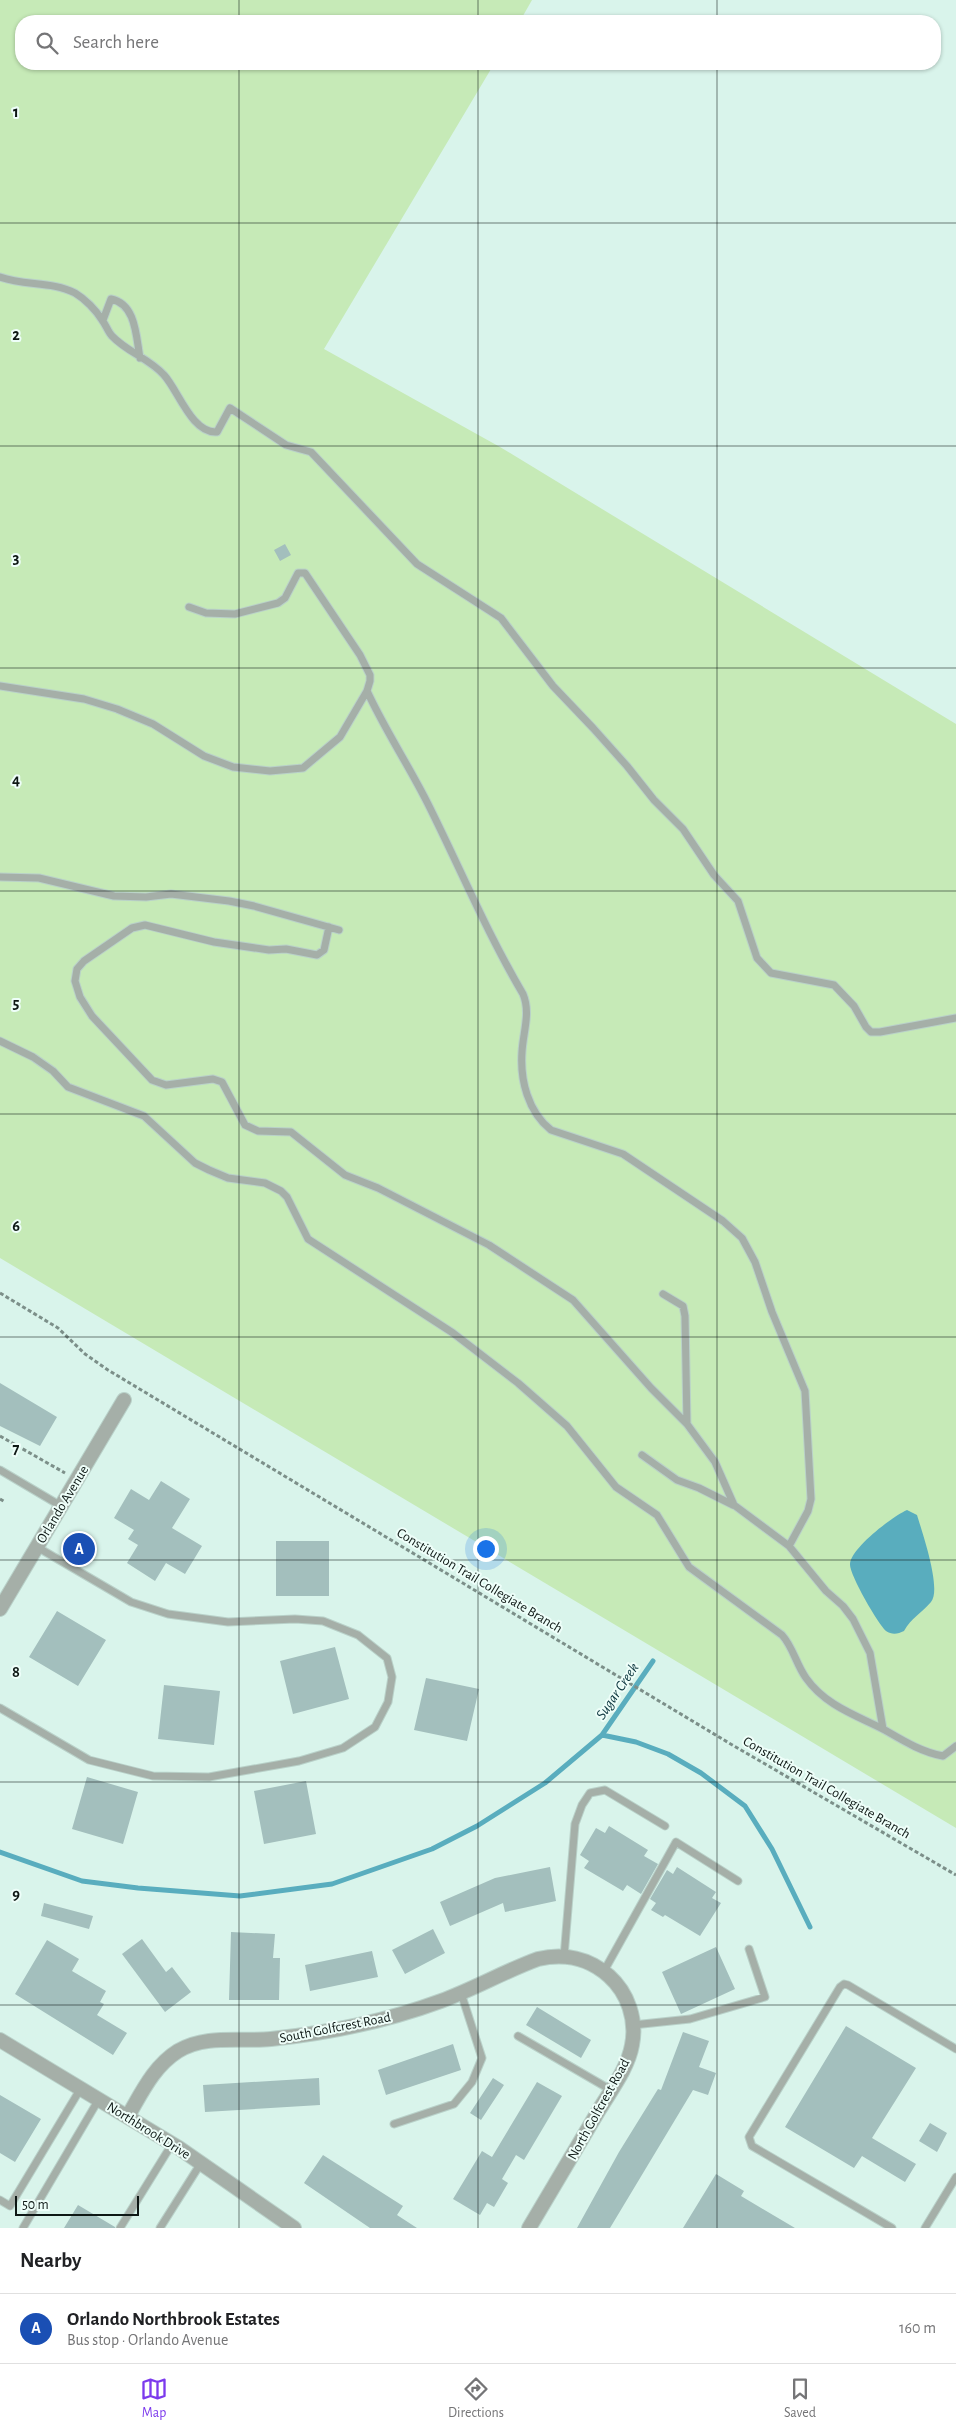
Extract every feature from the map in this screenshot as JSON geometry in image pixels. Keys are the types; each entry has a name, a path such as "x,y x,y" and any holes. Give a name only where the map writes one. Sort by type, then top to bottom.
{"street":[{"name":"Orlando Avenue","path":"0,1609 124,1400"},
{"name":"South Golfcrest Road","path":"128,2116 155,2071 179,2050 195,2044 225,2039 270,2039 362,2024 441,2001 538,1959 552,1956 580,1959 599,1968"},
{"name":"North Golfcrest Road","path":"529,2228 611,2090 632,2045 633,2025 626,1997 618,1984 599,1968"},
{"name":"Northbrook Drive","path":"0,2040 172,2144 294,2228"}],"lane":[{"path":"0,277 36,285 54,286 75,293 103,320 111,336 158,369 193,418 212,432 217,432 230,408 262,427 286,445 311,452 418,564 501,618 553,686 599,734 654,800 683,830 714,876 738,901 757,958 771,972 834,985 854,1006 871,1032 956,1018"},
{"path":"103,320 111,299 125,305 131,313 140,358"},
{"path":"0,686 84,699 117,709 153,724 182,744 218,762 233,767 270,771 303,768 329,748 346,729 367,691 370,674 360,655 323,602 310,578 303,572 296,575 285,598 278,603 235,614 206,613 189,607"},
{"path":"367,691 397,751 420,788 474,902 523,994 527,1004 522,1053 523,1076 527,1096 542,1122 551,1130 623,1154 723,1221 742,1238 750,1250 772,1312 805,1391 812,1499 808,1511 789,1546"},
{"path":"0,877 39,878 114,896 146,897 171,894 229,901 339,930"},
{"path":"329,928 324,950 317,955 286,949 269,950 214,942 145,925 132,928 84,961 77,969 75,981 80,996 92,1016 152,1080 166,1085 213,1079 222,1082 245,1125 258,1131 291,1132 345,1175 378,1188 489,1245 573,1300 651,1388 687,1424 715,1462 734,1505"},
{"path":"0,1041 33,1057 53,1072 68,1087 144,1116 182,1152 209,1170 228,1178 264,1183 281,1191 308,1239 453,1333 518,1383 567,1426 616,1487 657,1515 689,1567 748,1612 782,1635 789,1643 796,1663 816,1689 839,1708 936,1755 943,1756 956,1746"},
{"path":"663,1294 683,1306 686,1316 687,1424"},
{"path":"642,1455 677,1480 734,1505 789,1546 810,1573 843,1606 865,1641 874,1671 883,1729"},
{"path":"0,1470 61,1506"},
{"path":"0,1708 89,1760 153,1776 209,1777 299,1762 343,1748 375,1727 388,1702 392,1677 387,1658 358,1635 323,1620 295,1619 228,1622 168,1614 131,1602 37,1547"},
{"path":"564,1957 575,1824 582,1805 590,1792 605,1790 665,1826"},
{"path":"599,1968 676,1842 738,1881"},
{"path":"633,2025 690,2019 765,1997 749,1949"},
{"path":"892,2228 752,2146 749,2137 840,1987 844,1984 956,2049"},
{"path":"394,2124 454,2104 472,2082 482,2058 461,1993"},
{"path":"518,2036 611,2090"},
{"path":"0,2200 10,2206 81,2088"},
{"path":"23,2228 99,2099"},
{"path":"120,2228 172,2144"},
{"path":"160,2228 200,2163"},
{"path":"925,2228 956,2177"}],"path":[{"name":"Constitution Trail Collegiate Branch","path":"0,1293 58,1328 85,1354 108,1370 660,1701 956,1875"},
{"path":"0,1436 76,1480"},
{"path":"0,1499 5,1502"}],"green space":[{"path":"0,0 532,0 523,15 15,15 15,70 490,70 324,349 500,447 956,724 956,1828 0,1258"}],"water":[{"path":"907,1510 917,1515 933,1573 934,1595 931,1602 904,1631 893,1634 882,1627 859,1588 850,1564 852,1557 865,1541 892,1519"}],"building":[{"path":"285,544 291,555 280,561 274,550"},
{"path":"0,1383 57,1417 40,1446 0,1426"},
{"path":"161,1481 190,1499 172,1528 202,1546 185,1574 166,1563 155,1581 127,1563 138,1545 128,1539 134,1530 114,1518 131,1489 149,1500"},
{"path":"276,1541 329,1541 329,1596 276,1596"},
{"path":"57,1611 106,1640 78,1686 29,1657"},
{"path":"335,1647 349,1699 293,1714 280,1661"},
{"path":"426,1678 479,1689 467,1741 414,1730"},
{"path":"164,1685 220,1691 214,1745 158,1739"},
{"path":"87,1777 138,1792 123,1844 72,1829"},
{"path":"306,1781 316,1834 264,1844 254,1791"},
{"path":"609,1826 648,1850 644,1856 658,1864 641,1894 627,1885 623,1891 584,1868 589,1861 580,1855 596,1828 605,1833"},
{"path":"550,1867 556,1901 505,1912 503,1903 450,1926 440,1902 495,1878"},
{"path":"677,1867 716,1892 712,1898 721,1903 700,1936 665,1915 663,1917 651,1910 656,1903 650,1899 667,1870 673,1874"},
{"path":"44,1903 93,1916 89,1929 41,1916"},
{"path":"433,1929 445,1953 405,1974 392,1950"},
{"path":"231,1932 275,1934 273,1958 280,1958 279,2000 229,2000"},
{"path":"142,1939 166,1972 172,1967 191,1992 165,2012 122,1954"},
{"path":"47,1940 79,1959 72,1971 106,1991 100,2002 104,2004 97,2015 127,2033 113,2055 15,1994"},
{"path":"716,1947 735,1989 681,2014 662,1972"},
{"path":"372,1951 378,1977 310,1991 305,1965"},
{"path":"537,2007 591,2040 581,2058 526,2025"},
{"path":"846,2026 916,2068 872,2138 916,2164 905,2182 862,2156 854,2168 785,2127"},
{"path":"683,2032 709,2041 699,2067 716,2073 708,2095 693,2090 610,2228 577,2228 619,2152 658,2089 661,2090"},
{"path":"453,2044 461,2070 386,2095 378,2070"},
{"path":"319,2078 320,2105 205,2112 203,2085"},
{"path":"493,2078 504,2085 481,2120 470,2113"},
{"path":"537,2082 562,2096 524,2160 516,2155 502,2179 508,2183 494,2207 487,2203 480,2215 453,2199 482,2151 492,2157"},
{"path":"0,2095 41,2119 15,2162 0,2153"},
{"path":"930,2123 947,2133 937,2152 919,2141"},
{"path":"323,2155 403,2206 397,2215 417,2228 370,2228 304,2183"},
{"path":"716,2174 744,2191 741,2196 795,2228 683,2228"},
{"path":"78,2205 115,2227 115,2228 64,2228"}],"waterway":[{"name":"Sugar Creek","path":"602,1735 653,1661"},
{"path":"0,1852 82,1881 138,1888 240,1896 332,1884 432,1849 477,1826 545,1783 602,1735 636,1742 668,1754 701,1773 745,1806 772,1849 810,1927"}],"place":[{"name":"Orlando Northbrook Estates","path":"79,1549"}]}
